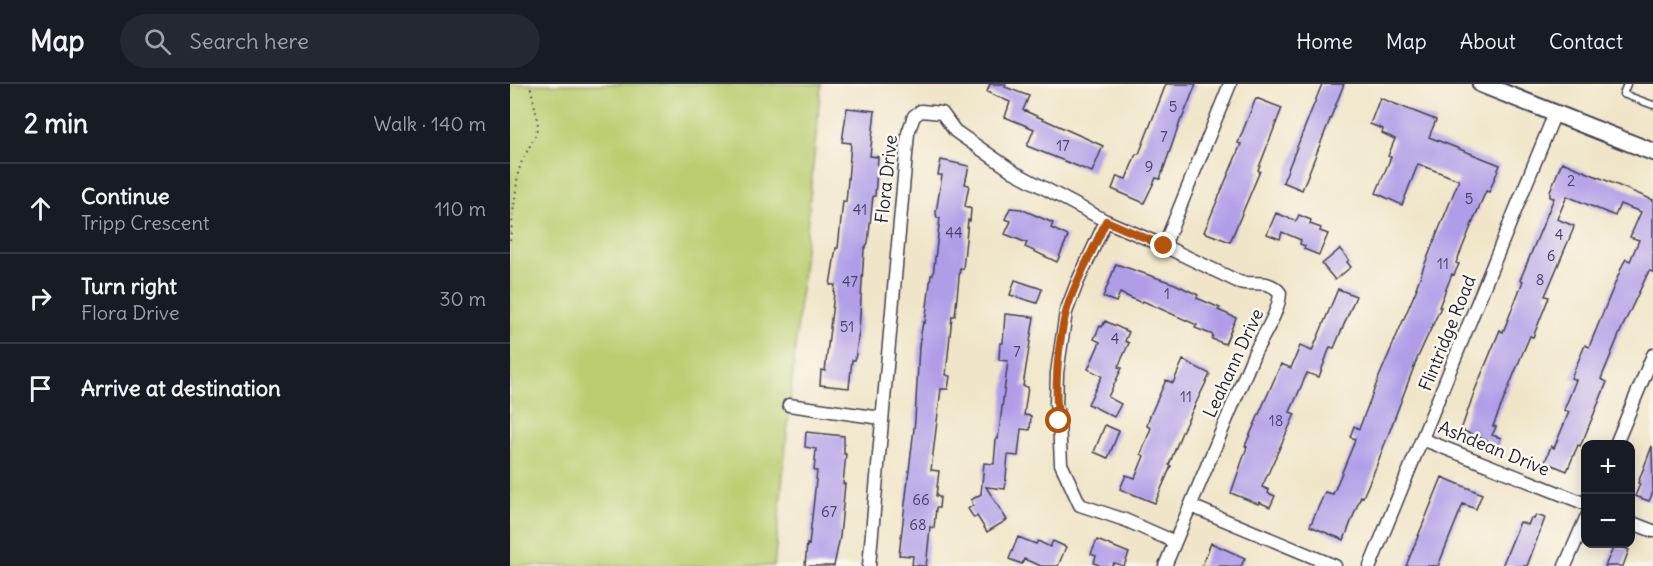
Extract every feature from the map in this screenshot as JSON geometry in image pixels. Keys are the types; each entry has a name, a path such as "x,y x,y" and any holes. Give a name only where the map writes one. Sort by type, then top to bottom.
{"main road":[{"path":"1481,84 1653,152"}],"street":[{"path":"1164,246 1230,84"},
{"name":"Flora Drive","path":"869,566 908,133 914,116 921,111 942,113 955,131 1014,172 1106,221 1164,246"},
{"name":"Flintridge Road","path":"1370,566 1555,113"},
{"path":"1106,221 1066,312 1057,373 1056,404 1061,464 1080,505 1125,520 1175,542"},
{"name":"Leahann Drive","path":"1164,246 1239,282 1251,285 1268,283 1280,293 1276,313 1254,354 1165,566"},
{"path":"1618,440 1653,355"},
{"path":"789,405 881,418"},
{"name":"Ashdean Drive","path":"1422,439 1581,502"},
{"path":"1191,506 1335,566"},
{"path":"1635,524 1653,531"},
{"path":"1565,566 1581,529"}],"lane":[{"path":"1627,84 1623,94 1653,105"}],"path":[{"path":"510,240 518,173 536,134 538,122 530,84"}],"green space":[{"path":"510,84 821,84 774,566 510,566"}],"building":[{"path":"990,84 1006,84 1005,87 1029,96 1023,110 1103,146 1092,172 1027,146 1034,129 1005,117 1010,102 987,92"},
{"path":"1166,84 1196,84 1160,179 1156,178 1144,203 1112,189 1117,176 1126,179 1136,154 1139,154"},
{"path":"1322,84 1344,84 1302,190 1283,182"},
{"path":"1256,98 1282,108 1258,170 1260,171 1230,242 1204,232 1241,144 1238,143"},
{"path":"1380,98 1436,120 1429,137 1500,165 1489,192 1486,191 1474,219 1456,263 1459,264 1454,275 1452,274 1439,307 1441,307 1417,359 1376,467 1363,497 1361,496 1344,540 1310,526 1325,492 1333,494 1354,443 1355,439 1350,437 1354,426 1359,429 1459,180 1418,164 1402,205 1376,193 1391,157 1388,156 1395,139 1382,133 1383,129 1370,124"},
{"path":"847,108 875,111 870,156 878,157 868,243 864,249 859,331 855,360 852,360 849,388 820,385 821,370 825,371 835,285 830,285 836,248 838,248 843,201 846,202 851,143 842,142"},
{"path":"941,160 969,166 965,184 969,185 965,206 971,209 963,269 960,268 955,316 952,316 946,375 950,376 948,389 941,389 931,470 939,471 936,496 940,497 939,508 936,508 934,528 930,527 926,566 924,566 912,565 913,556 899,555 915,420 919,346 923,322 925,323 931,275 933,275 940,218 937,218 936,213 942,175 938,175"},
{"path":"1562,162 1653,200 1653,272 1649,271 1621,330 1601,379 1607,382 1584,438 1580,446 1578,445 1567,471 1545,462 1551,446 1554,448 1569,412 1564,410 1576,380 1571,378 1585,345 1589,347 1623,264 1626,259 1630,261 1639,240 1630,237 1641,212 1620,204 1615,216 1567,196 1557,219 1574,226 1573,230 1545,296 1549,297 1533,337 1530,336 1493,426 1496,427 1492,435 1501,438 1497,449 1487,445 1488,441 1461,430 1500,330 1503,332 1523,281 1520,280 1554,198 1550,197 1550,191"},
{"path":"1010,208 1021,209 1053,223 1051,228 1068,236 1057,262 1025,247 1027,243 1005,234 1011,221 1005,219"},
{"path":"1276,213 1296,221 1299,215 1311,220 1310,224 1321,228 1320,231 1328,234 1319,255 1304,249 1305,246 1300,244 1301,240 1282,232 1280,239 1267,234"},
{"path":"1340,249 1349,260 1347,262 1351,267 1335,280 1322,264"},
{"path":"1116,264 1175,284 1236,318 1225,344 1212,339 1213,335 1195,328 1197,325 1143,301 1142,303 1120,293 1116,302 1103,297"},
{"path":"1015,280 1042,289 1037,303 1010,295"},
{"path":"1338,289 1356,296 1334,348 1330,347 1319,377 1307,373 1290,412 1295,414 1262,487 1275,496 1270,507 1231,493 1247,447 1245,446 1281,364 1291,368 1300,346 1312,351"},
{"path":"1005,314 1034,317 1023,386 1028,387 1024,415 1031,416 1030,430 1021,429 1018,456 1008,455 1005,489 986,487 1007,520 987,532 977,516 974,518 968,509 973,505 971,500 981,494 984,463 994,464 1008,361 999,360"},
{"path":"1105,321 1129,332 1125,341 1129,343 1118,367 1122,368 1108,397 1121,404 1114,417 1088,404 1102,376 1088,369 1100,342 1094,339"},
{"path":"1183,360 1210,374 1182,432 1169,465 1171,466 1155,503 1120,489 1126,475 1135,478 1144,456 1141,454 1151,428 1147,426 1149,418 1166,380 1173,383"},
{"path":"1105,425 1119,431 1108,458 1094,452"},
{"path":"806,432 844,436 844,454 846,454 843,484 845,484 840,537 834,566 805,566 817,471 814,471 816,449 805,447"},
{"path":"1652,446 1653,492 1649,501 1635,496 1640,484 1638,483"},
{"path":"1442,477 1482,494 1476,509 1463,504 1438,566 1406,566"},
{"path":"1536,515 1545,518 1527,566 1502,566 1520,522 1528,525 1531,518 1534,519"},
{"path":"1018,537 1036,544 1038,541 1050,547 1053,541 1066,547 1058,566 1041,566 1024,559 1022,564 1009,559"},
{"path":"1097,540 1129,553 1124,566 1114,563 1112,566 1101,566 1094,563 1096,556 1091,554"},
{"path":"1211,543 1245,558 1241,566 1202,566"},
{"path":"1613,548 1629,550 1623,566 1605,566"}],"route":[{"path":"1059,421 1056,404 1057,373 1066,312 1071,296 1106,221 1164,246"}]}
